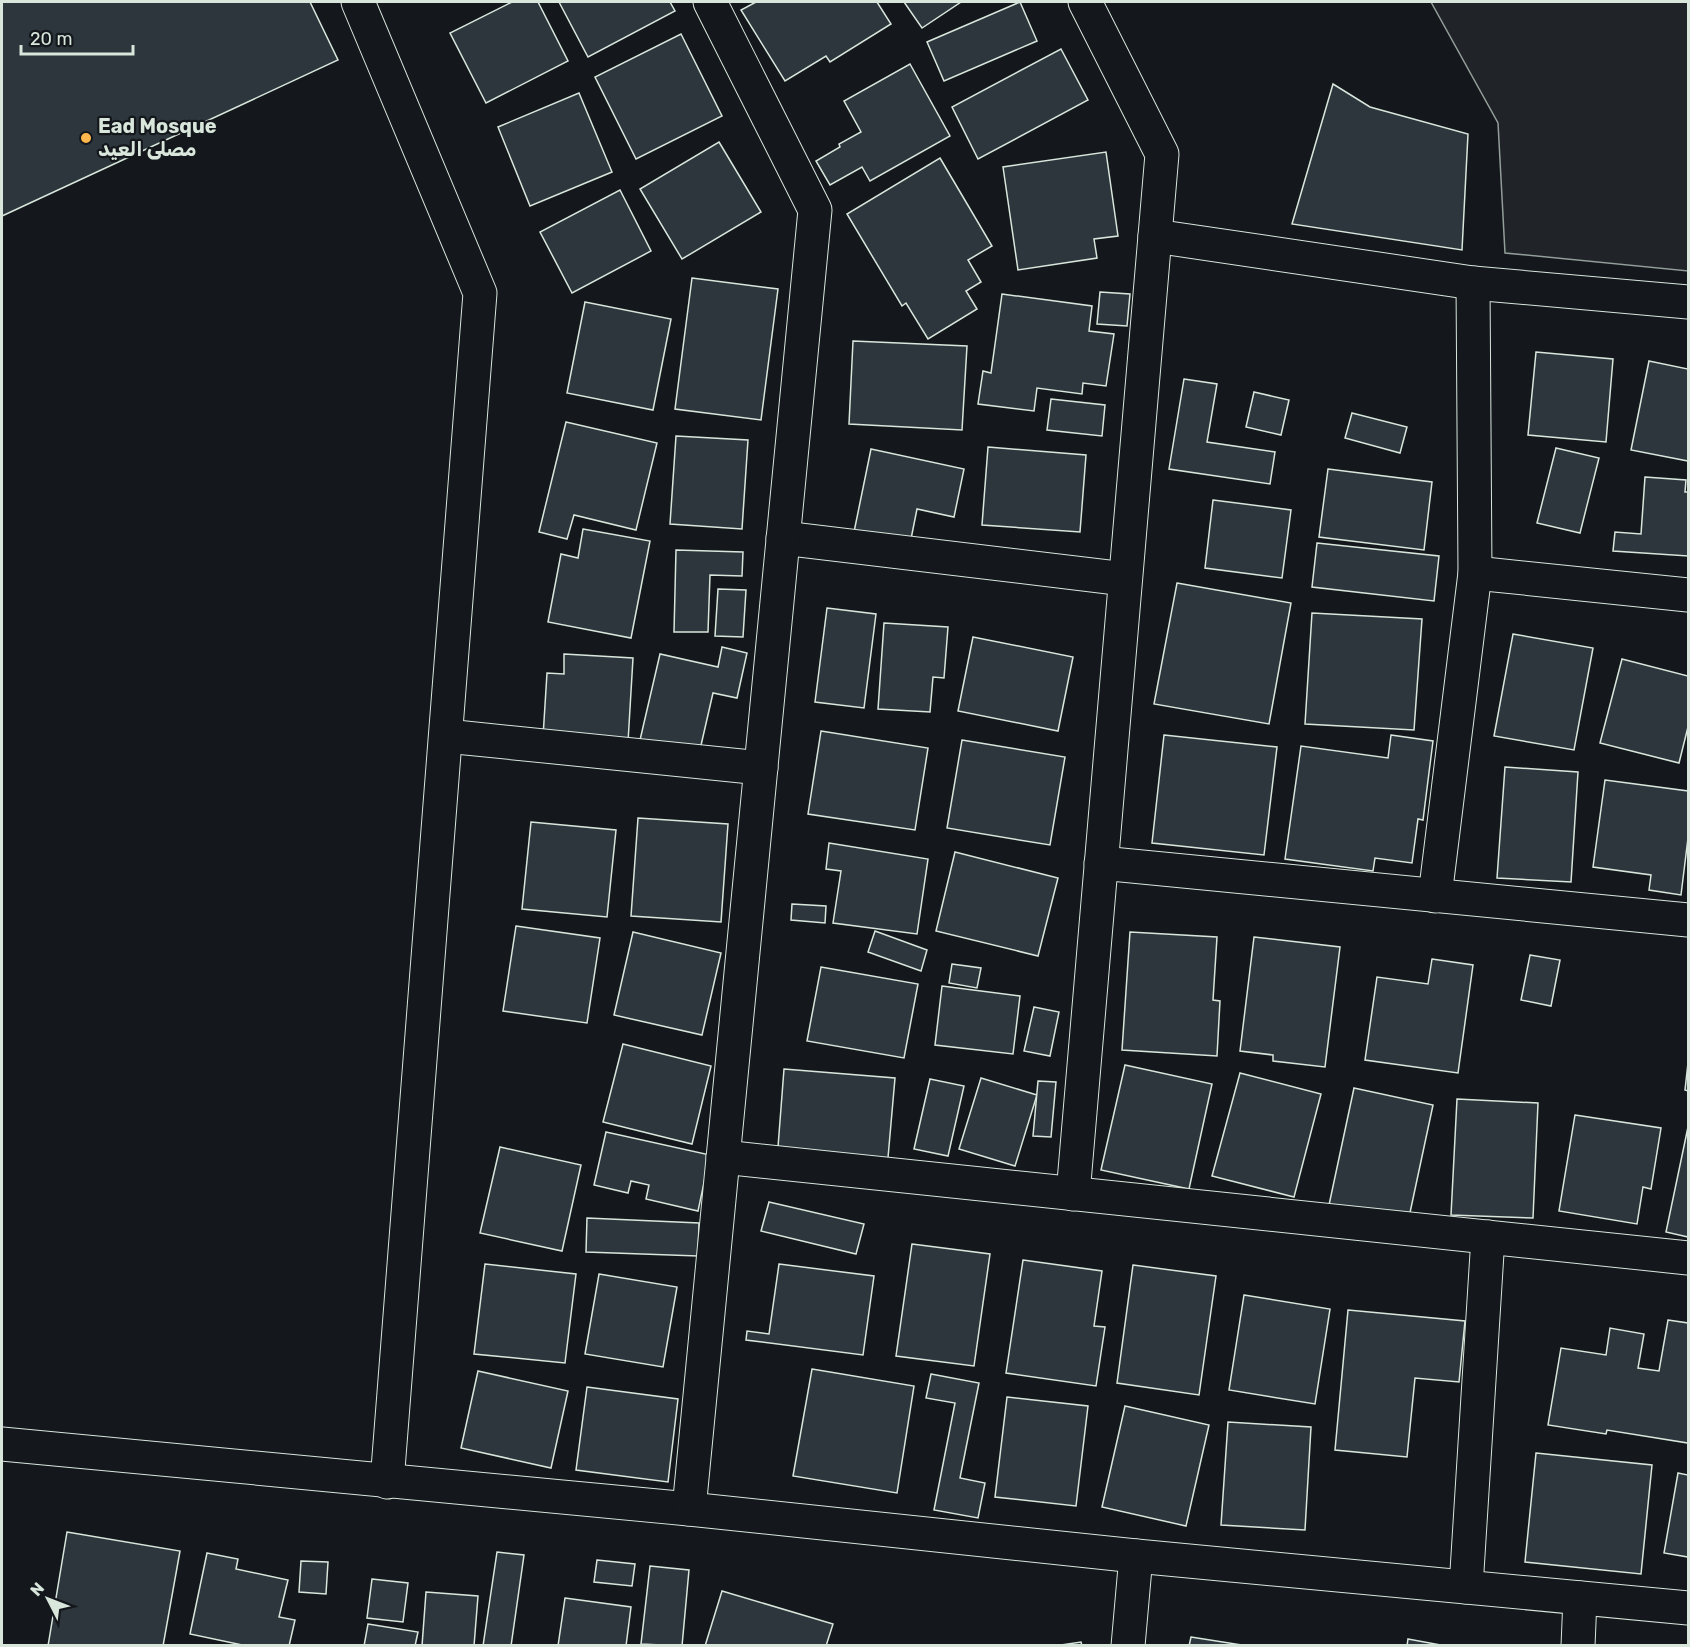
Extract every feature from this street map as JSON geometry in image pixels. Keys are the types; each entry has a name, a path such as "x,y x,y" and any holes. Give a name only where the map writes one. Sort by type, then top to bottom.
{"street":[{"path":"358,2 480,293 387,1482"},
{"path":"689,1509 815,210 710,2"},
{"path":"1073,1194 1162,154 1086,2"},
{"path":"1155,236 1473,283 1689,302"},
{"path":"1435,896 1475,573 1473,283"},
{"path":"783,538 1125,579"},
{"path":"1475,573 1689,595"},
{"path":"446,736 761,768"},
{"path":"1101,863 1689,920"},
{"path":"723,1157 1689,1258"},
{"path":"1466,1587 1488,1237"},
{"path":"2,1444 1689,1608"},
{"path":"1128,1646 1136,1556"},
{"path":"1578,1646 1580,1598"}],"shaded area":[{"path":"1431,2 1688,2 1688,271 1505,253 1498,123"}],"building":[{"name":"Ead Mosque مصلى العيد","path":"2,2 310,2 338,60 2,216"},
{"path":"512,2 538,2 568,61 486,103 450,33"},
{"path":"559,2 670,2 675,11 588,57"},
{"path":"756,2 877,2 891,24 830,62 826,56 785,81 741,10"},
{"path":"904,2 961,2 922,28"},
{"path":"1020,2 1037,41 944,81 927,42"},
{"path":"681,34 722,116 636,159 595,77"},
{"path":"1061,49 1088,100 978,159 952,107"},
{"path":"910,64 950,136 870,181 862,167 830,185 816,161 840,147 839,144 861,132 844,101"},
{"path":"1333,84 1370,107 1468,134 1462,250 1292,224"},
{"path":"579,93 612,172 530,206 498,127"},
{"path":"719,142 761,212 682,259 640,189"},
{"path":"1106,152 1118,236 1094,239 1097,258 1018,270 1003,167"},
{"path":"940,158 992,246 968,260 981,282 966,291 977,309 928,339 906,303 902,306 847,214"},
{"path":"620,190 651,251 572,293 540,232"},
{"path":"692,278 778,289 761,420 675,409"},
{"path":"1100,292 1130,294 1127,326 1097,324"},
{"path":"1002,294 1092,306 1089,331 1114,334 1106,386 1083,383 1082,394 1037,388 1034,411 978,404 983,371 991,373"},
{"path":"585,302 671,319 653,410 567,393"},
{"path":"853,341 967,346 962,430 849,424"},
{"path":"1536,352 1613,359 1606,442 1528,435"},
{"path":"1649,361 1688,369 1688,461 1631,450"},
{"path":"1184,379 1217,384 1207,442 1275,452 1270,484 1169,469"},
{"path":"1254,392 1289,400 1281,435 1246,427"},
{"path":"1051,399 1105,405 1102,436 1047,430"},
{"path":"1352,413 1407,427 1400,453 1345,438"},
{"path":"566,422 657,443 636,530 574,515 567,539 539,532"},
{"path":"676,436 748,440 742,529 670,524"},
{"path":"988,447 1086,455 1080,532 982,525"},
{"path":"1556,448 1599,458 1580,533 1537,523"},
{"path":"871,449 964,469 954,517 917,509 910,544 854,532"},
{"path":"1328,469 1432,482 1424,550 1319,537"},
{"path":"1645,477 1686,480 1688,556 1613,551 1615,532 1641,534"},
{"path":"1213,500 1291,510 1282,578 1205,568"},
{"path":"583,529 650,541 631,638 548,622 561,554 578,558"},
{"path":"1317,543 1439,556 1434,601 1312,587"},
{"path":"676,550 743,552 742,576 710,575 708,632 674,632"},
{"path":"1177,583 1291,603 1269,724 1154,704"},
{"path":"718,589 746,590 743,637 715,636"},
{"path":"827,608 876,614 864,708 815,702"},
{"path":"1312,613 1422,619 1414,730 1305,724"},
{"path":"884,623 948,627 944,678 933,677 930,712 878,709"},
{"path":"1513,634 1593,648 1574,750 1494,736"},
{"path":"973,637 1073,657 1058,731 958,711"},
{"path":"722,647 747,653 737,698 713,693 699,754 640,740 660,654 718,667"},
{"path":"564,654 633,658 628,742 543,737 547,673 564,674"},
{"path":"1622,659 1688,676 1688,727 1679,763 1600,743"},
{"path":"821,731 928,748 915,830 808,814"},
{"path":"1164,735 1277,747 1264,855 1152,843"},
{"path":"1391,735 1433,741 1423,820 1418,819 1412,863 1375,858 1373,871 1285,859 1301,746 1388,758"},
{"path":"962,740 1065,757 1050,845 947,828"},
{"path":"1505,767 1578,772 1571,882 1497,878"},
{"path":"1605,780 1688,791 1688,838 1681,895 1649,890 1651,875 1593,867"},
{"path":"638,818 728,824 721,922 631,916"},
{"path":"531,822 616,830 607,917 522,909"},
{"path":"829,843 928,859 917,934 833,923 841,871 826,869"},
{"path":"955,852 1058,878 1038,956 936,931"},
{"path":"792,904 826,906 825,923 791,920"},
{"path":"516,926 600,938 587,1023 503,1011"},
{"path":"875,931 927,950 921,971 868,952"},
{"path":"633,932 721,953 702,1035 614,1015"},
{"path":"1130,932 1217,937 1213,1000 1220,1001 1217,1056 1122,1050"},
{"path":"1254,937 1340,947 1325,1067 1273,1061 1273,1055 1240,1051"},
{"path":"1530,955 1560,960 1551,1006 1521,1000"},
{"path":"1432,959 1473,965 1458,1073 1365,1060 1377,977 1428,984"},
{"path":"952,964 981,968 977,988 949,983"},
{"path":"821,967 918,984 904,1058 807,1041"},
{"path":"942,986 1020,996 1013,1054 935,1045"},
{"path":"1034,1007 1059,1012 1050,1056 1024,1051"},
{"path":"623,1044 711,1066 692,1144 603,1122"},
{"path":"1688,1063 1688,1091 1685,1090"},
{"path":"1125,1065 1212,1084 1189,1189 1101,1170"},
{"path":"784,1069 895,1078 887,1169 777,1160"},
{"path":"1240,1073 1321,1094 1294,1197 1212,1176"},
{"path":"981,1078 1037,1095 1015,1166 959,1149"},
{"path":"930,1079 964,1086 948,1156 914,1149"},
{"path":"1038,1081 1056,1082 1051,1137 1033,1136"},
{"path":"1354,1088 1433,1105 1408,1222 1329,1205"},
{"path":"1457,1099 1538,1103 1533,1218 1451,1215"},
{"path":"1575,1115 1661,1128 1651,1189 1643,1187 1637,1224 1559,1211"},
{"path":"1688,1127 1688,1237 1666,1232"},
{"path":"606,1132 710,1155 698,1211 646,1199 649,1185 631,1181 628,1193 594,1185"},
{"path":"500,1147 581,1165 562,1251 480,1233"},
{"path":"769,1202 864,1224 856,1254 761,1231"},
{"path":"587,1218 699,1223 698,1256 586,1252"},
{"path":"912,1244 990,1254 974,1366 896,1356"},
{"path":"1023,1260 1102,1271 1094,1326 1105,1327 1096,1386 1006,1373"},
{"path":"485,1264 576,1274 565,1363 474,1354"},
{"path":"779,1264 874,1276 863,1355 746,1340 747,1331 769,1334"},
{"path":"1133,1265 1216,1276 1199,1395 1117,1383"},
{"path":"599,1274 677,1287 663,1367 585,1354"},
{"path":"1244,1295 1330,1309 1315,1404 1229,1390"},
{"path":"1348,1310 1465,1321 1459,1382 1415,1378 1407,1457 1335,1450"},
{"path":"1668,1320 1688,1323 1688,1443 1607,1430 1606,1434 1548,1425 1561,1348 1606,1355 1610,1328 1644,1334 1638,1368 1659,1371"},
{"path":"812,1369 914,1386 897,1493 793,1476"},
{"path":"478,1371 568,1391 551,1468 461,1448"},
{"path":"931,1374 979,1383 960,1478 985,1483 978,1518 934,1510 955,1403 926,1398"},
{"path":"587,1387 678,1399 668,1482 576,1470"},
{"path":"1007,1397 1088,1406 1076,1506 995,1497"},
{"path":"1125,1406 1209,1425 1186,1526 1102,1507"},
{"path":"1228,1422 1311,1427 1305,1530 1221,1525"},
{"path":"1536,1453 1652,1465 1641,1574 1525,1562"},
{"path":"1678,1473 1688,1475 1688,1557 1664,1553"},
{"path":"67,1532 180,1551 163,1646 48,1646"},
{"path":"497,1552 524,1555 511,1646 483,1646"},
{"path":"207,1553 238,1559 236,1569 288,1580 279,1617 295,1620 289,1646 247,1646 190,1634"},
{"path":"597,1560 635,1564 632,1586 594,1582"},
{"path":"301,1561 328,1562 326,1594 299,1592"},
{"path":"650,1566 689,1570 682,1646 641,1644"},
{"path":"372,1579 408,1583 403,1622 367,1618"},
{"path":"722,1591 833,1624 826,1646 705,1646"},
{"path":"426,1592 478,1596 474,1646 422,1646"},
{"path":"565,1598 631,1607 626,1646 558,1646"},
{"path":"368,1624 418,1632 415,1646 364,1646"},
{"path":"1191,1637 1248,1646 1189,1646"},
{"path":"1408,1639 1446,1646 1407,1646"},
{"path":"1081,1642 1082,1646 1054,1646"}],"place":[{"name":"Ead Mosque مصلى العيد","path":"86,138"}]}
